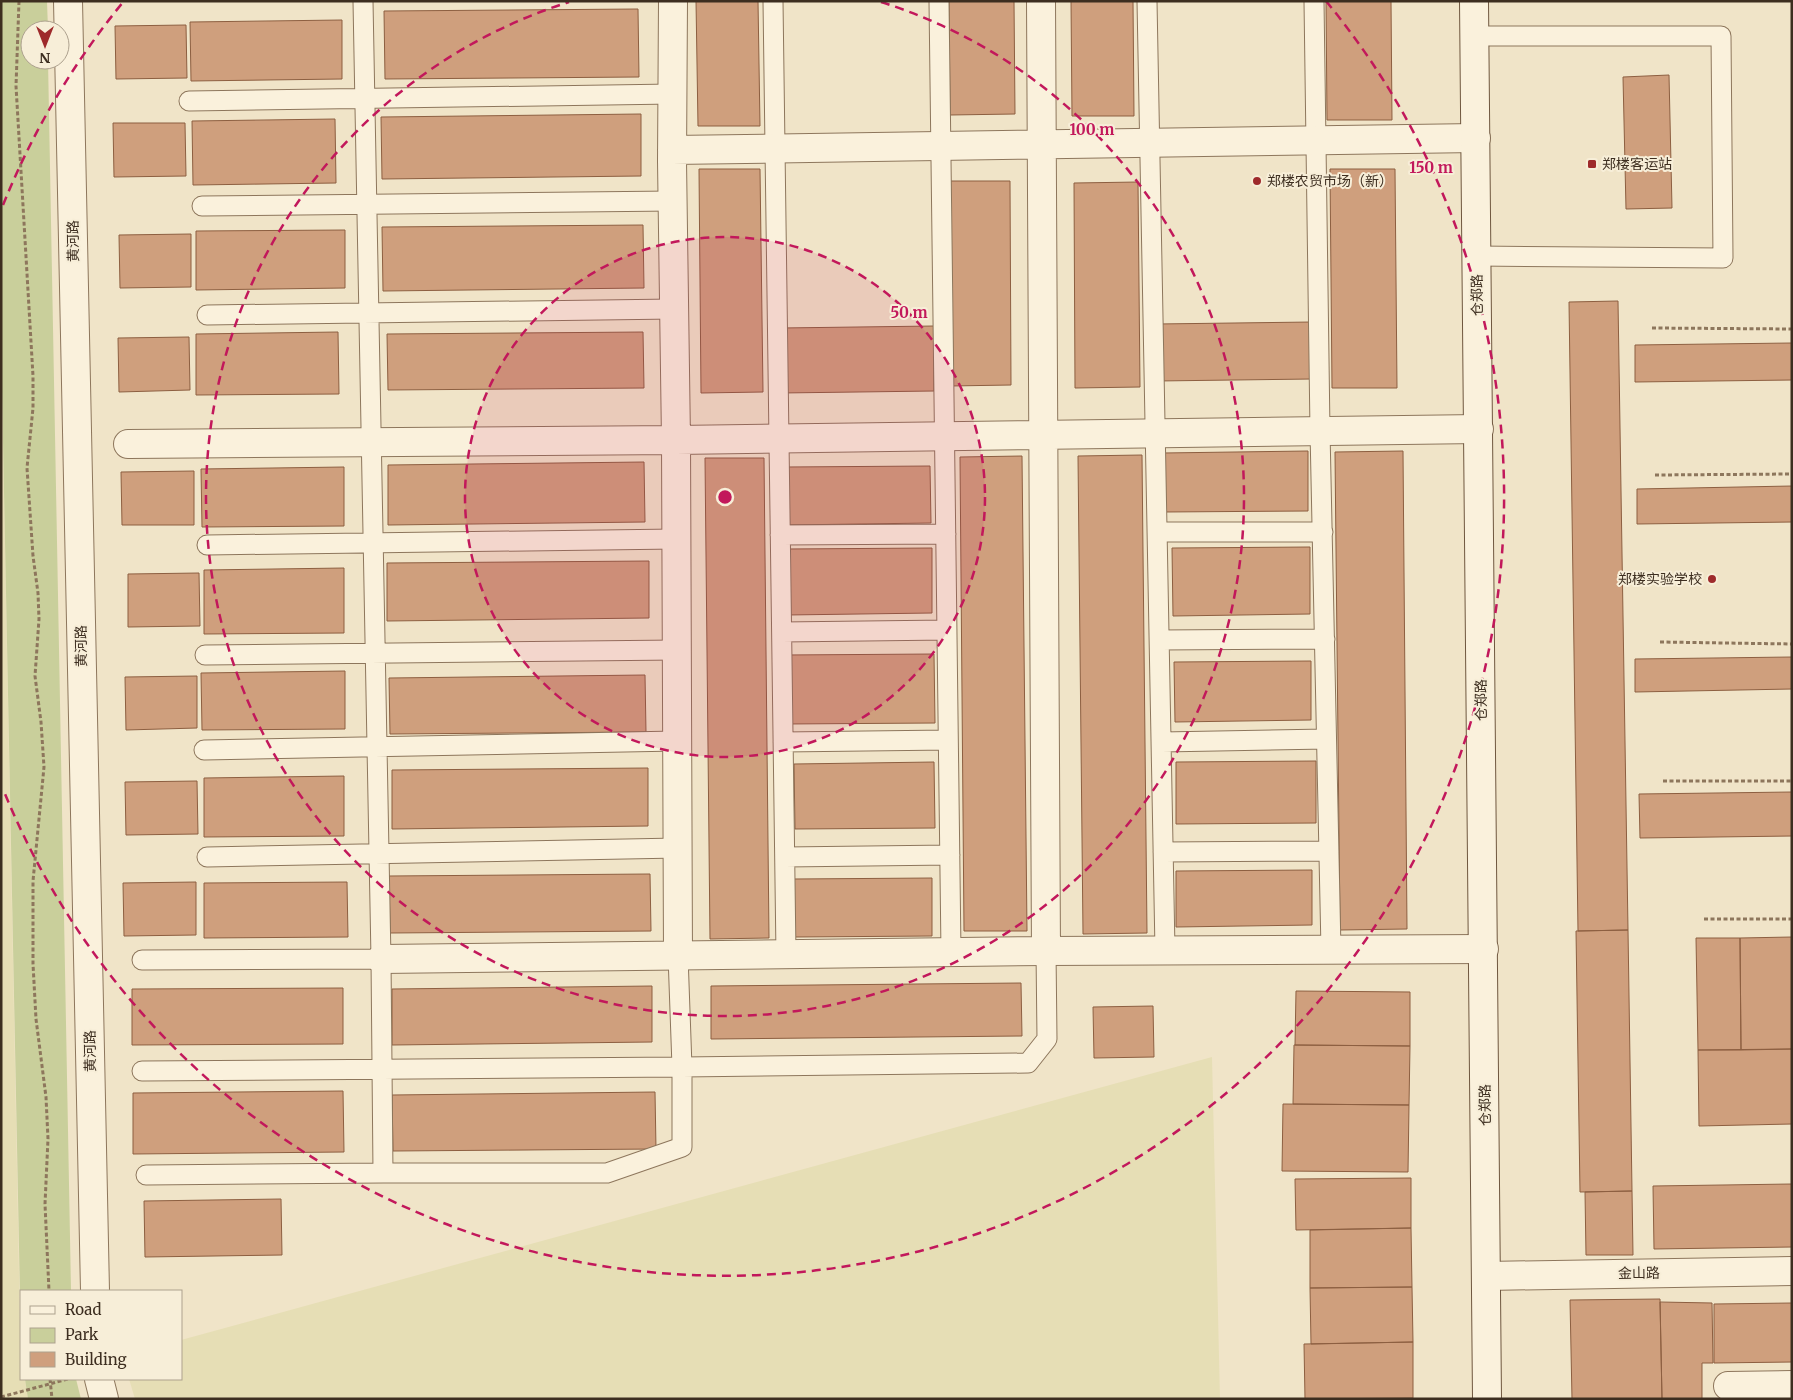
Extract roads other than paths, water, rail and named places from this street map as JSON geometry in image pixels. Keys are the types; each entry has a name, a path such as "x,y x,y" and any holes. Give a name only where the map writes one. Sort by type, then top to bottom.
{"street":[{"name":"黄河路","path":"68,1 94,1290"},
{"path":"673,1 672,201 676,440 678,955"},
{"path":"1041,1 1040,144 1046,951"},
{"name":"仓郑路","path":"1474,1 1487,1399"},
{"path":"672,150 1476,138"},
{"path":"128,444 676,440 1479,429"},
{"path":"381,959 1046,951 1484,949"},
{"name":"金山路","path":"1487,1276 1792,1271"},
{"path":"99,1380 104,1399"},
{"path":"1728,1386 1792,1385"}],"lane":[{"path":"364,1 381,959 382,1173"},
{"path":"773,1 786,954"},
{"path":"940,1 951,952"},
{"path":"1147,1 1165,950"},
{"path":"1314,1 1320,431 1331,950"},
{"path":"1474,36 1721,36 1723,258 1477,256"},
{"path":"189,101 672,94"},
{"path":"202,206 672,201"},
{"path":"207,315 674,309"},
{"path":"1157,532 1323,532"},
{"path":"780,535 946,534"},
{"path":"207,545 676,539"},
{"path":"782,632 947,630"},
{"path":"1160,640 1324,639"},
{"path":"205,655 677,650"},
{"path":"1162,742 1326,739"},
{"path":"783,742 948,740"},
{"path":"204,750 677,741"},
{"path":"207,858 678,848"},
{"path":"1163,852 1329,851"},
{"path":"785,858 950,855"},
{"path":"142,1071 1028,1062 1047,1039 1046,951"},
{"path":"146,1175 607,1173 682,1147 682,1067 678,955"},
{"path":"142,960 381,959"}],"place":[{"name":"郑楼客运站","path":"1592,164"},
{"name":"郑楼农贸市场（新）","path":"1257,181"},
{"name":"郑楼实验学校","path":"1712,579"}]}
